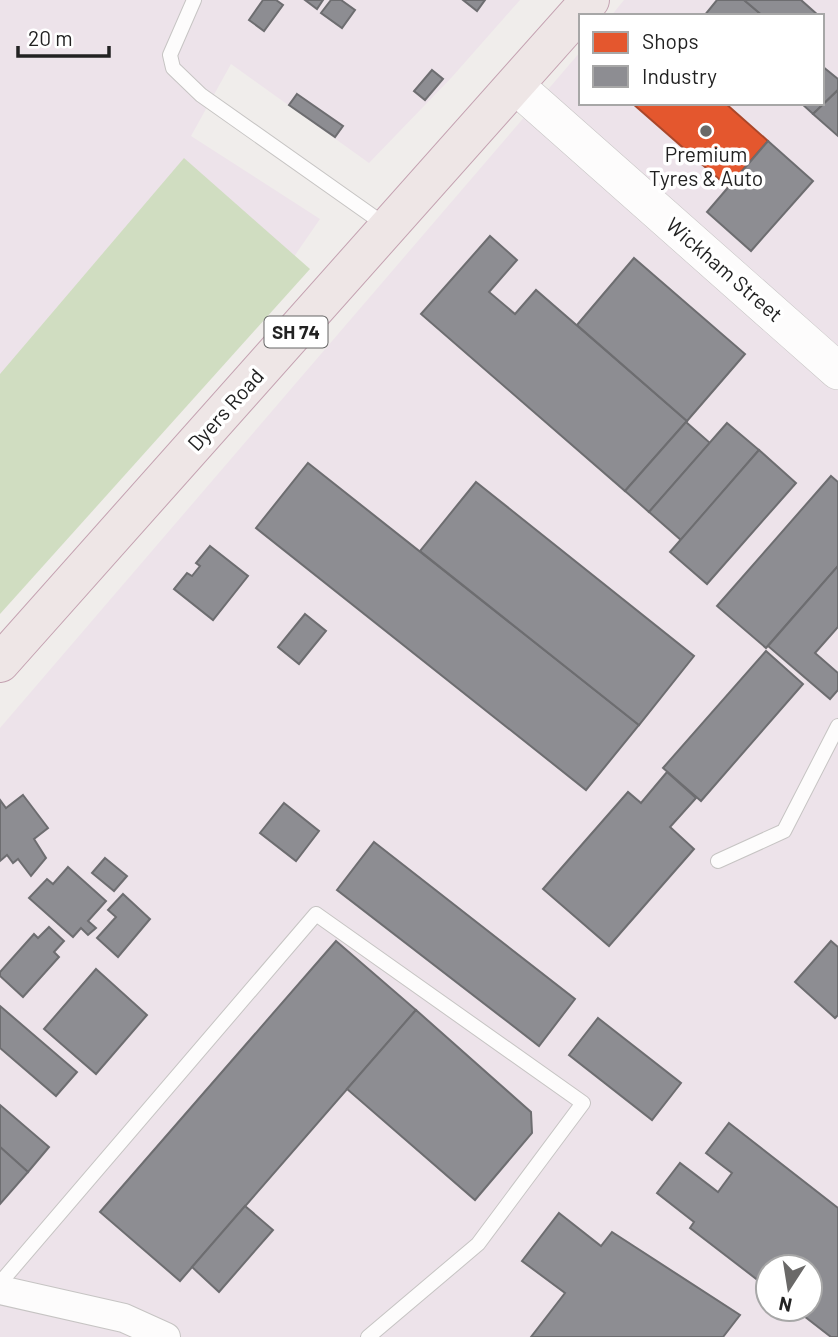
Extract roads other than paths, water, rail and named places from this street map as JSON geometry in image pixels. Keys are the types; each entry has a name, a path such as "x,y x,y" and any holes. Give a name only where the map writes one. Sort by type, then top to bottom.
{"highway":[{"name":"Dyers Road","path":"0,663 590,0"}],"street":[{"name":"Wickham Street","path":"516,86 838,370"},
{"path":"0,1290 124,1318 166,1337"}],"lane":[{"path":"194,0 170,55 173,68 201,95 389,228"},
{"path":"718,861 784,831 838,726"},
{"path":"0,1283 316,914 583,1103 478,1244 368,1337"}],"place":[{"name":"Premium Tyres & Auto","path":"706,131"}]}
